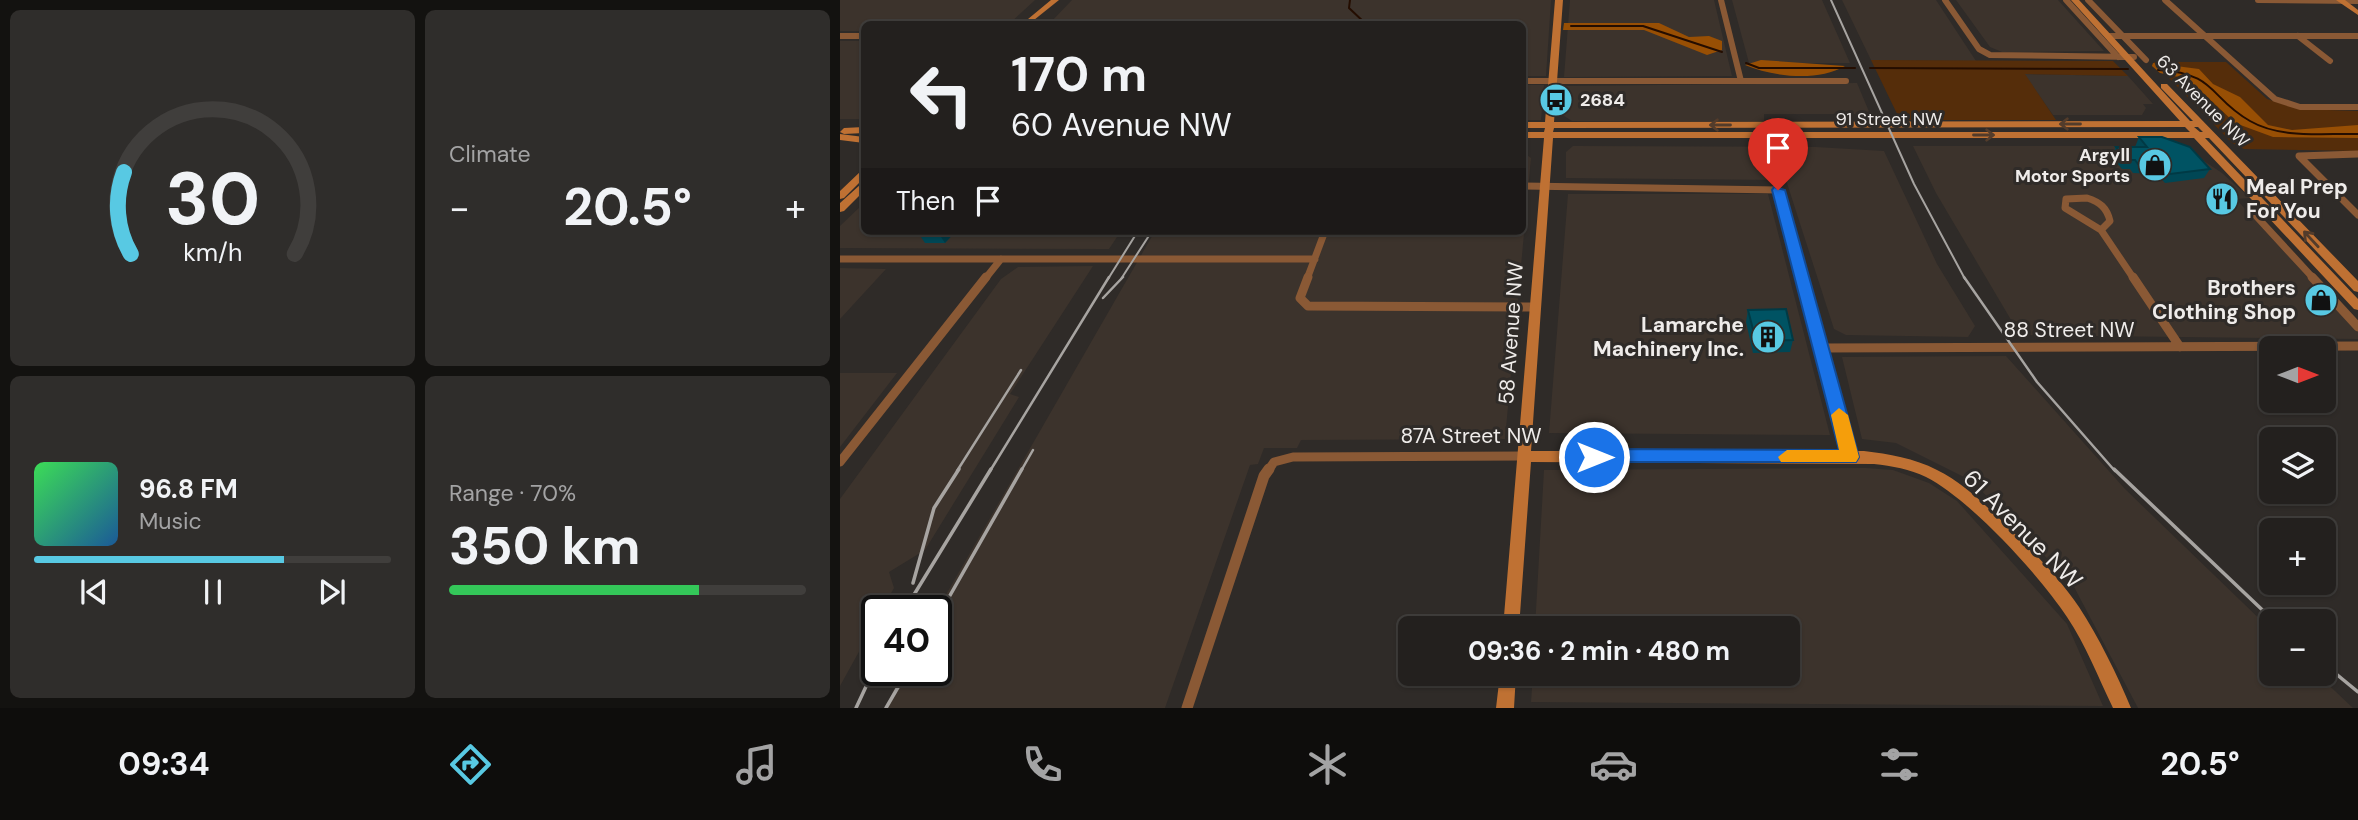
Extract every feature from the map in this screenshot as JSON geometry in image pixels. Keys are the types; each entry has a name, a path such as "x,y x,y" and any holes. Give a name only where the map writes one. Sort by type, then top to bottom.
{"main road":[{"path":"1036,21 1055,0"},
{"name":"58 Avenue NW","path":"1512,616 1559,0"},
{"name":"63 Avenue NW","path":"2075,0 2115,36"},
{"name":"63 Avenue NW","path":"2080,0 2115,36 2187,124 2358,306"},
{"path":"2340,0 2358,13"},
{"path":"1029,21 1045,10"},
{"name":"63 Avenue NW","path":"2131,57 2213,135 2358,288"},
{"path":"2137,129 2164,117 2166,99"},
{"name":"91 Street NW","path":"1526,130 2137,129 2202,124"},
{"path":"840,125 861,128"},
{"name":"91 Street NW","path":"1549,130 1668,125 2137,129 2213,135"},
{"path":"840,135 861,129"},
{"path":"2137,129 2198,145 2213,152"},
{"path":"840,135 861,138"},
{"path":"840,196 861,176"},
{"path":"840,209 861,189"},
{"name":"87A Street NW","path":"1524,456 1850,457 1897,461 1919,468"},
{"name":"61 Avenue NW","path":"1919,468 1941,479 1967,499 2059,594 2075,615 2122,708"},
{"path":"1506,708 1507,686"}],"street":[{"path":"1721,0 1741,81"},
{"path":"1945,0 1979,49 1990,55 2131,57"},
{"path":"2066,0 2118,57"},
{"name":"63 Avenue NW","path":"2088,0 2115,36 2146,60"},
{"path":"2165,0 2270,95 2286,103 2304,107 2358,107"},
{"path":"2258,0 2358,1"},
{"path":"840,36 861,36"},
{"path":"2115,36 2358,36"},
{"path":"2298,36 2330,61"},
{"path":"1526,81 1846,80"},
{"path":"2358,154 2300,155 2300,159 2358,215"},
{"path":"1526,186 1778,190 1850,457"},
{"path":"2101,230 2110,221 2106,208 2090,199 2066,199 2065,208 2101,230 2180,347"},
{"path":"2264,208 2255,209 2256,216 2358,327"},
{"path":"1323,235 1300,298 1304,304 1316,307 1535,307"},
{"path":"840,259 1314,259"},
{"path":"840,462 1001,260"},
{"name":"88 Street NW","path":"1822,348 2358,346"},
{"name":"87A Street NW","path":"1187,708 1264,476 1275,462 1287,457 1524,456"}],"shaded area":[{"path":"840,0 1035,0 1012,21 861,21 861,31 840,31"},
{"path":"1072,0 1551,0 1546,76 1526,76 1526,21 1052,21"},
{"path":"1570,0 1714,0 1732,76 1564,77"},
{"path":"1732,0 1822,0 1850,63 1749,63"},
{"path":"1842,0 1936,0 1976,61 1871,60"},
{"path":"1956,0 2058,0 2104,51 2002,52 1990,47"},
{"path":"1564,23 1659,23 1689,37 1709,36 1722,41 1722,50 1707,55 1644,30 1563,30"},
{"path":"840,41 861,41 861,119 840,119"},
{"path":"1761,60 1845,66 1822,74 1796,76 1745,65"},
{"path":"1871,60 2113,61 2128,76 2025,74 2056,120 1900,120"},
{"path":"2154,62 2226,62 2267,99 2299,109 2358,111 2358,151 2244,149 2232,143 2165,74 2152,66"},
{"path":"2153,63 2199,69 2213,84 2240,97 2268,125 2292,130 2358,125 2358,138 2273,137 2235,123 2188,79 2160,73 2152,66"},
{"path":"2024,74 2128,76 2153,104 2143,104 2146,108 2142,115 2053,115"},
{"path":"1857,83 1870,114 1764,114 1764,121 1572,121 1561,114 1564,86"},
{"path":"1526,85 1544,85 1541,120 1526,120"},
{"path":"1573,146 1816,147 1884,151 1937,264 1975,326 1968,337 1846,335 1834,329 1786,180 1566,178 1566,152"},
{"path":"1913,146 2169,146 2195,155 2222,173 2250,198 2236,199 2358,332 2358,339 2336,339 2336,336 2020,335 1936,193"},
{"path":"1526,154 1531,158 1526,212"},
{"path":"1568,194 1768,194 1830,435 1549,433"},
{"path":"861,206 861,235 1118,235 1109,249 840,248 840,226"},
{"path":"1153,235 1524,235 1505,439 1301,440 1297,448 1264,448 1258,464 1250,465 1165,708 886,708 895,686 952,686 952,595 946,595"},
{"path":"1093,266 1010,394 1019,397 925,550 889,572 894,588 890,595 861,595 861,648 840,686 840,499 1001,279 1018,267"},
{"path":"840,268 886,269 840,319"},
{"path":"2006,356 2125,489 2259,618 2259,686 2330,686 2353,708 2138,708 2073,585 1972,481 1896,443 1862,439 1842,357"},
{"path":"840,373 897,373 840,447"},
{"path":"1866,468 1893,470 1929,483 1957,501 2067,624 2103,706 1531,702 1532,686 1800,686 1800,616 1536,616 1544,470"}],"building":[{"path":"2139,137 2162,137 2190,147 2210,169 2170,174 2162,165 2138,164 2135,160 2126,160 2116,147 2147,147"},
{"path":"1786,309 1793,340 1756,341 1748,310"}],"waterway":[{"path":"1350,0 1349,8 1363,21"},
{"path":"1571,26 1643,26 1722,52"},
{"path":"1746,63 1759,68 1855,68"},
{"path":"1870,68 2128,69"},
{"path":"2158,70 2177,72 2202,81 2237,112 2262,127 2302,134 2358,134"}],"railway":[{"path":"1831,0 1914,184 1965,279"},
{"path":"1108,279 1136,235"},
{"path":"1121,279 1149,235"},
{"path":"990,471 1109,277"},
{"path":"1103,298 1123,277"},
{"path":"1964,277 2037,382 2115,471"},
{"path":"957,471 1021,370"},
{"path":"1021,471 1033,450"},
{"path":"913,583 934,508 959,469"},
{"path":"914,595 991,469"},
{"path":"950,595 1022,469"},
{"path":"2114,469 2261,609"},
{"path":"2336,674 2358,692"},
{"path":"856,708 866,686"},
{"path":"886,708 899,686"}],"slow traffic":[{"path":"1787,457 1850,457 1839,415"}],"place":[{"name":"2684","path":"1556,100"},
{"name":"Argyll Motor Sports","path":"2155,165"},
{"name":"Meal Prep For You","path":"2222,199"},
{"name":"Brothers Clothing Shop","path":"2321,300"},
{"name":"Lamarche Machinery Inc.","path":"1768,337"}],"route":[{"path":"1594,457 1850,457 1778,190"}]}
